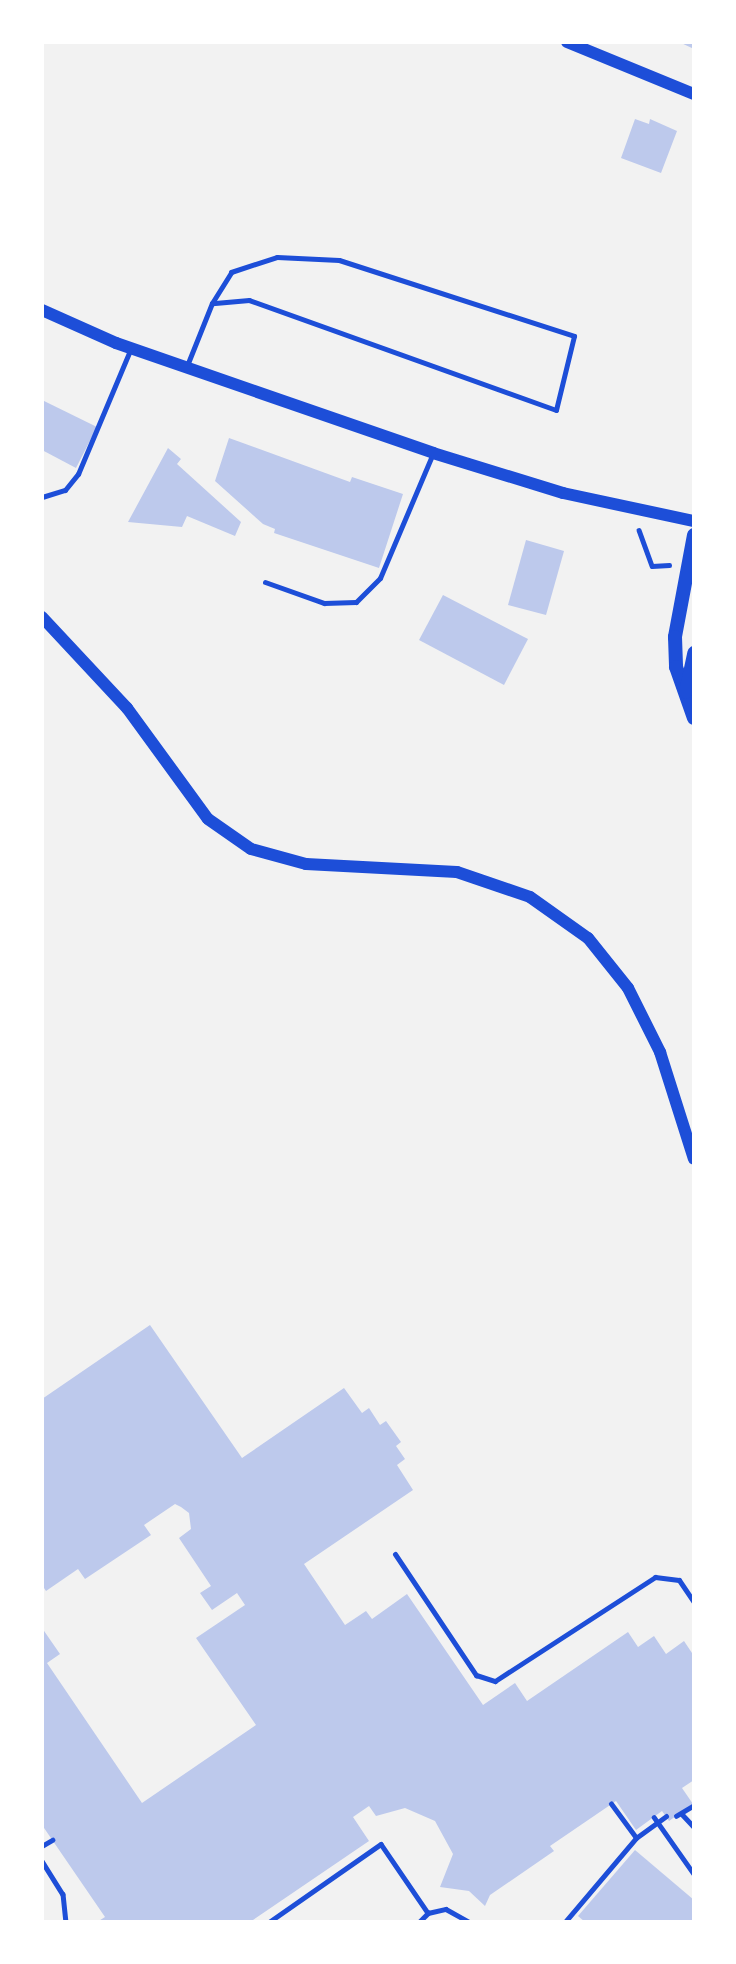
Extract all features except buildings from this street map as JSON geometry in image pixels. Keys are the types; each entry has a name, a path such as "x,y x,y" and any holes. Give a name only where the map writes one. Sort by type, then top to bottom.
{"main road":[{"path":"694,535 675,637 676,667 694,718"},
{"path":"685,697 694,653"}],"street":[{"path":"567,42 694,94"},
{"path":"42,310 131,348 433,453 631,509 694,521"},
{"path":"42,618 127,708 208,819 251,849 306,864 457,872 530,897 588,938 628,988 660,1052 694,1159"}],"lane":[{"path":"186,368 212,303 231,272 277,257 339,260 574,336 556,410 249,300 212,303"},
{"path":"42,497 65,490 78,474 131,348"},
{"path":"265,582 324,603 356,601 380,578 433,453"},
{"path":"395,1554 476,1675 495,1681 655,1577 679,1580 694,1602"}],"path":[{"path":"631,509 652,566 687,564"},
{"path":"611,1804 636,1838"},
{"path":"694,1805 679,1815 694,1827"},
{"path":"565,1922 636,1838 666,1816"},
{"path":"654,1817 694,1874"},
{"path":"42,1846 52,1840"},
{"path":"269,1922 381,1844 428,1913"},
{"path":"42,1861 63,1894 66,1922"},
{"path":"418,1922 428,1913 446,1909 470,1922"}]}
